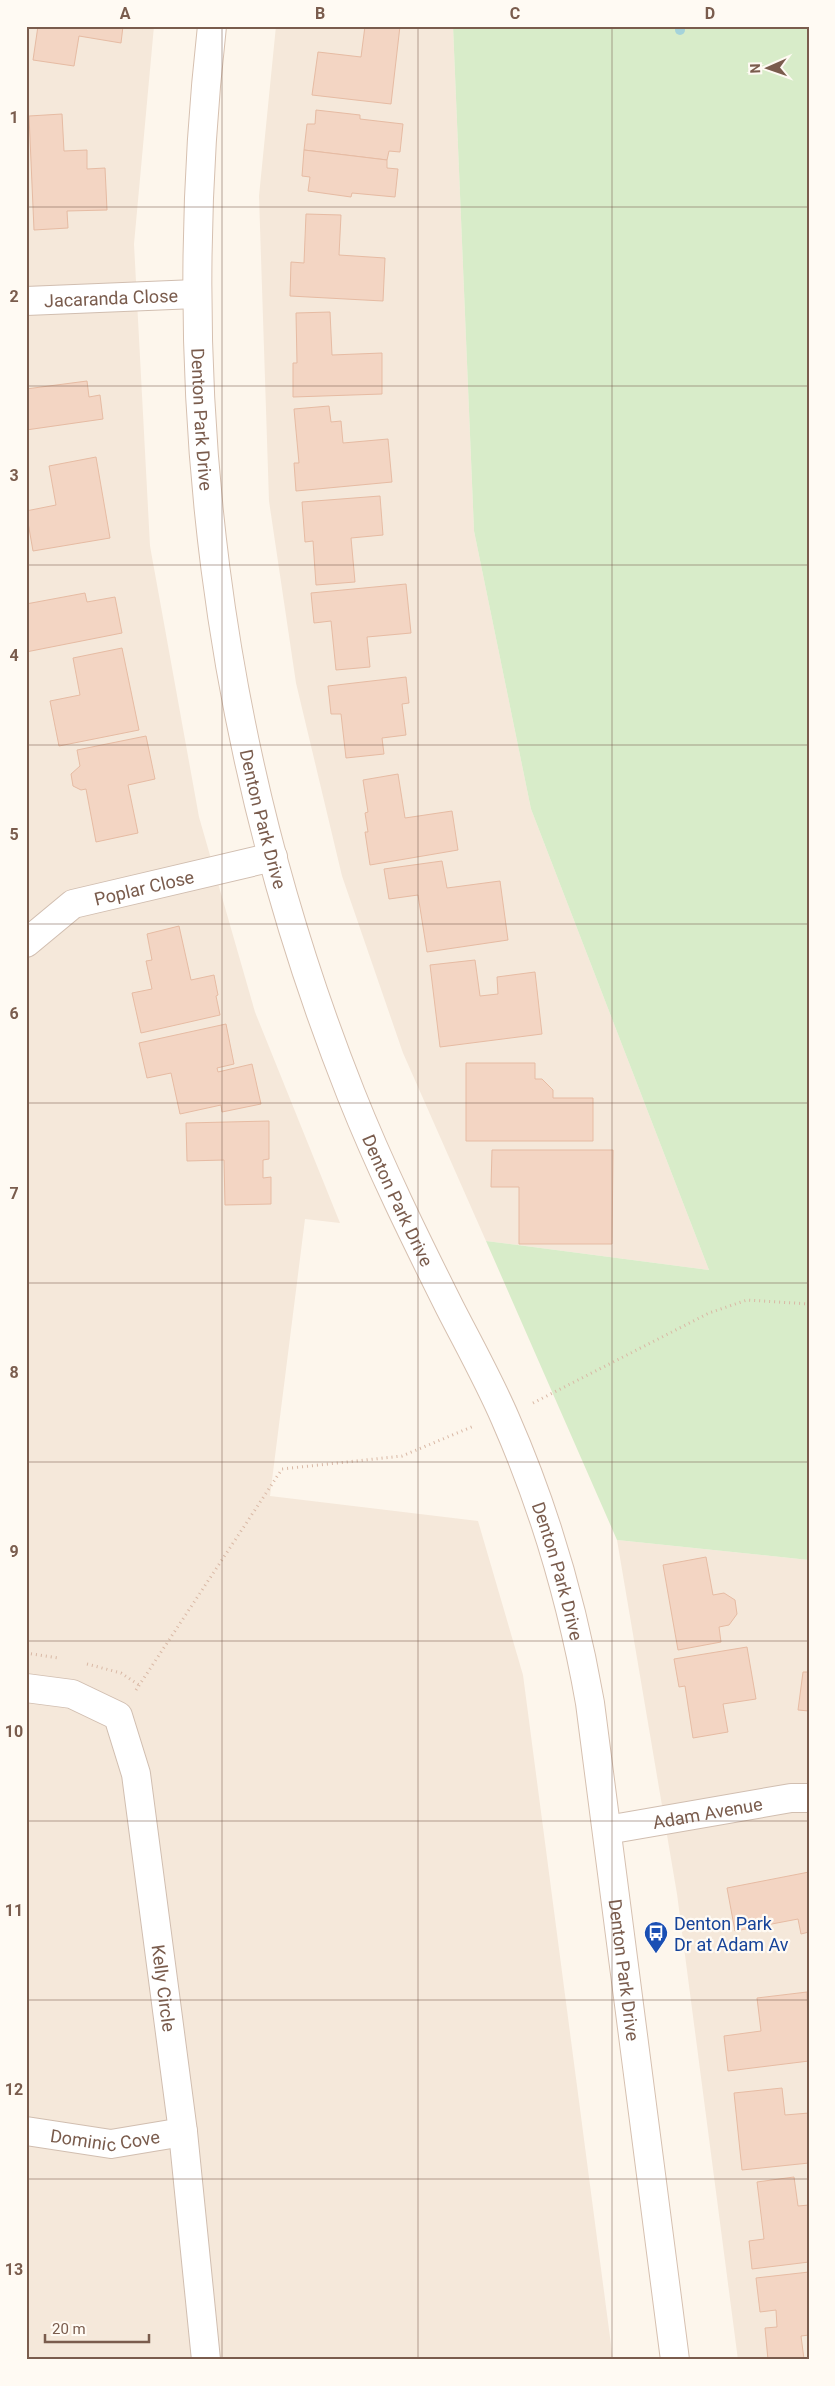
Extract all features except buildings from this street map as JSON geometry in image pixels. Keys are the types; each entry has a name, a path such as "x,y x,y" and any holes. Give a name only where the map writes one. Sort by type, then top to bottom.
{"main road":[{"name":"Denton Park Drive","path":"212,26 199,206 196,294 200,421 207,502 221,618 248,762 273,857 315,997 352,1096 421,1250 504,1415 535,1492 562,1579 582,1662 607,1830 675,2360"},
{"name":"Jacaranda Close","path":"26,301 196,294"},
{"name":"Poplar Close","path":"26,943 73,904 273,857"},
{"path":"26,1688 72,1694 118,1716"},
{"name":"Kelly Circle","path":"118,1716 136,1774 183,2132 206,2360"},
{"name":"Adam Avenue","path":"607,1830 791,1798 809,1798"},
{"name":"Dominic Cove","path":"26,2131 111,2144 183,2132"}],"path":[{"path":"537,1401 709,1313 747,1300 809,1304"},
{"path":"118,1716 282,1469 402,1456 469,1428"}],"shaded area":[{"path":"26,26 154,26 134,244 150,546 199,817 255,1012 340,1223 305,1219 270,1496 478,1521 523,1675 613,2360 26,2360"},
{"path":"276,26 453,26 474,531 531,809 709,1270 486,1241 403,1053 342,876 296,683 269,501 259,196"},
{"path":"617,1540 809,1560 809,2360 738,2360 677,1894"}],"green space":[{"path":"453,26 809,26 809,1560 617,1540 486,1241 709,1270 531,809 474,531"}],"place":[{"name":"Denton Park Dr at Adam Av","path":"656,1954"}]}
